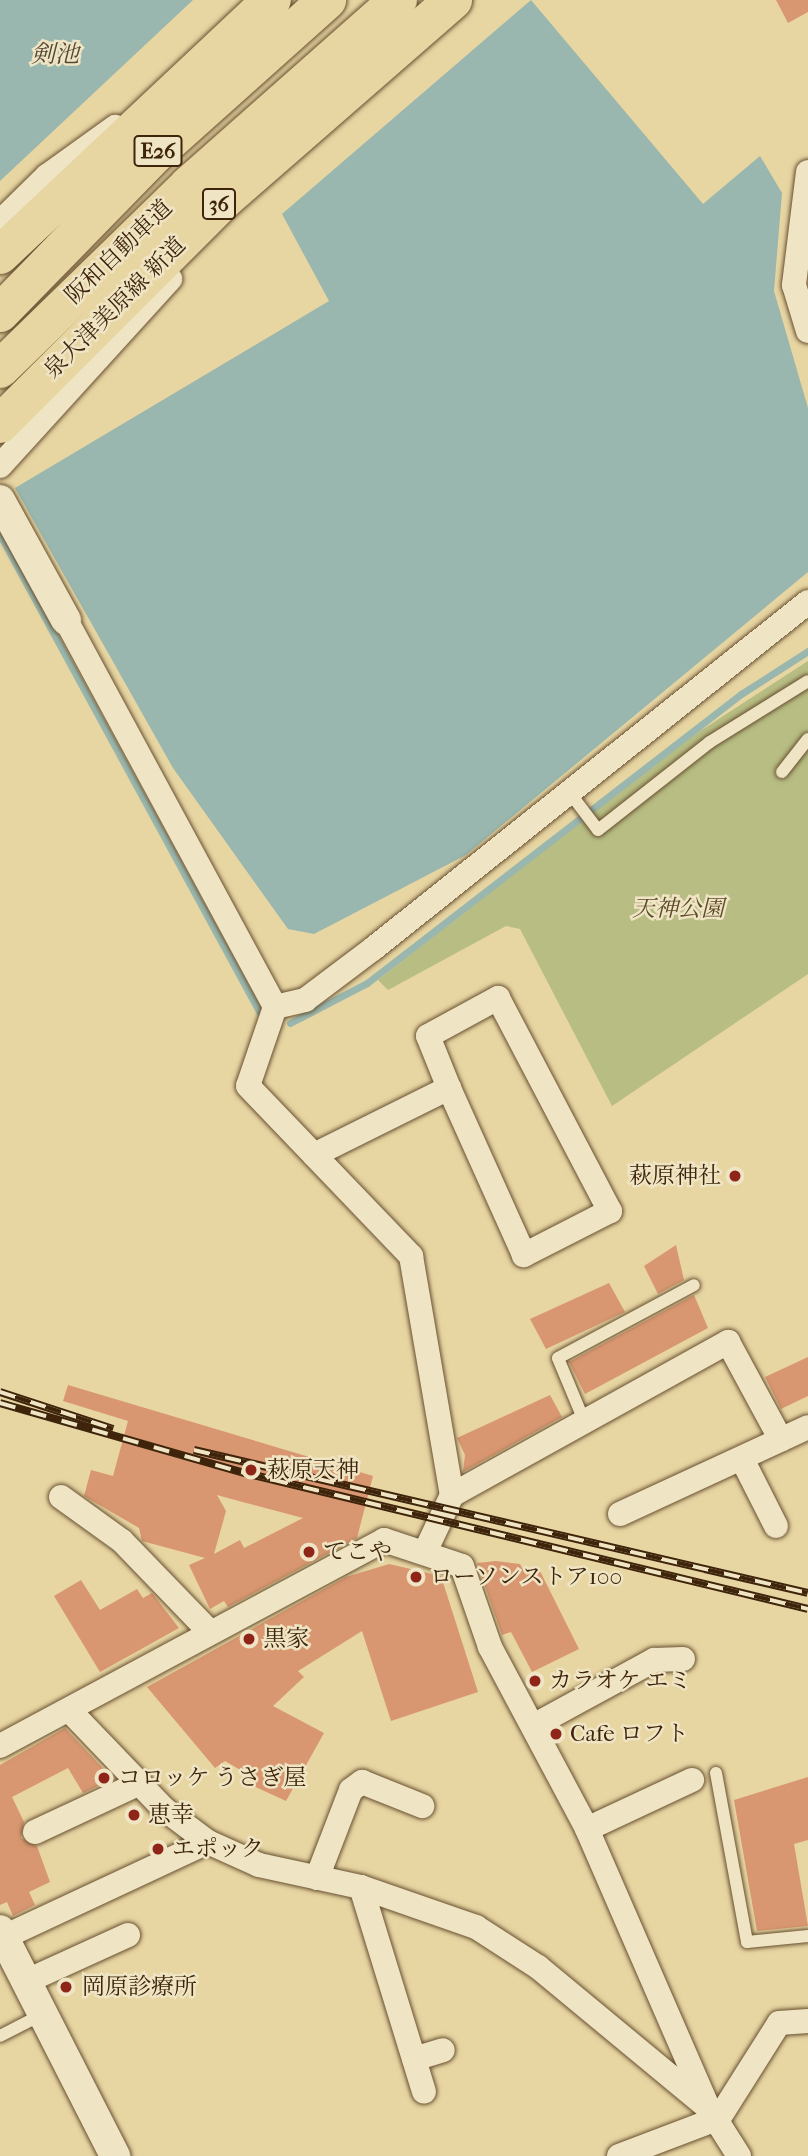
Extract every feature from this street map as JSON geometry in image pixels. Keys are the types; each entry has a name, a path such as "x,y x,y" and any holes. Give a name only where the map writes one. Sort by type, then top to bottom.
{"main road":[{"path":"0,255 197,67 272,0"},
{"name":"阪和自動車道","path":"0,313 155,154 327,0"},
{"name":"阪和自動車道","path":"0,369 189,185 398,0"},
{"name":"泉大津美原線 新道","path":"0,424 223,200 453,0"}],"street":[{"path":"0,222 47,176 197,67"},
{"path":"808,172 794,285 808,331"},
{"path":"0,466 180,268 223,200"},
{"path":"0,500 275,1007 248,1086 411,1256 452,1495 425,1552"},
{"path":"275,1007 305,1000 570,793 808,602"},
{"path":"782,625 808,617"},
{"path":"498,998 610,1211 524,1255 449,1087 428,1036 498,998"},
{"path":"314,1155 449,1087"},
{"path":"452,1495 728,1342 780,1440"},
{"path":"620,1514 808,1427"},
{"path":"742,1459 776,1526"},
{"path":"61,1497 122,1541 210,1632"},
{"path":"0,1746 384,1540 462,1566 489,1647 535,1725 587,1829 714,2113 739,2156"},
{"path":"535,1725 654,1660 683,1659"},
{"path":"69,1710 139,1783 208,1842 259,1865 360,1887 476,1927 537,1968 714,2113"},
{"path":"587,1829 704,1777"},
{"path":"317,1878 351,1790 362,1782 422,1806"},
{"path":"35,1832 139,1783"},
{"path":"116,2156 27,1981 4,1945 208,1842"},
{"path":"360,1887 424,2092"},
{"path":"27,1981 128,1935"},
{"path":"619,2156 714,2113 779,2023 808,2021"},
{"path":"414,2059 443,2050"}],"lane":[{"path":"570,793 598,830 710,742 808,681"},
{"path":"782,772 808,739"},
{"path":"585,1423 558,1358 694,1285"},
{"path":"704,1777 747,1942 808,1936"},
{"path":"0,2036 43,2014"}],"green space":[{"name":"天神公園","path":"808,661 808,974 612,1106 520,929 506,926 388,990 378,980 677,746"}],"water":[{"name":"剣池","path":"0,0 193,0 0,181"},
{"path":"531,0 703,204 760,156 782,193 774,291 808,408 808,572 466,855 314,934 288,929 173,768 15,488 329,301 282,214"}],"building":[{"path":"776,0 808,0 808,12 788,23"},
{"path":"676,1245 684,1280 658,1294 644,1266"},
{"path":"609,1283 625,1312 546,1349 530,1319"},
{"path":"694,1295 708,1328 585,1394 569,1362"},
{"path":"808,1357 808,1396 781,1409 765,1377"},
{"path":"68,1385 373,1476 357,1538 228,1607 224,1601 210,1609 189,1565 205,1558 142,1541 139,1528 84,1496 91,1470 113,1476 128,1421 63,1401","holes":["217,1495 303,1518 244,1548 240,1540 214,1554 226,1511"]},
{"path":"550,1395 562,1417 463,1472 465,1455 457,1438"},
{"path":"496,1561 520,1564 526,1575 539,1569 579,1649 532,1672 511,1632 502,1635 477,1563"},
{"path":"389,1564 441,1576 478,1692 391,1721 362,1631 298,1671 304,1677 273,1706 324,1733 286,1801 251,1785 254,1778 225,1761 215,1768 147,1687 346,1577"},
{"path":"81,1580 100,1610 137,1589 143,1598 152,1593 179,1628 100,1672 54,1596"},
{"path":"65,1728 113,1779 83,1793 68,1768 12,1797 24,1822 21,1838 37,1846 50,1882 29,1892 35,1905 13,1916 7,1902 0,1905 0,1765"},
{"path":"808,1777 808,1840 794,1844 808,1926 757,1931 734,1800"}],"waterway":[{"path":"0,535 260,1013"},
{"path":"290,1023 367,983 741,694 808,651"}],"railway":[{"path":"0,1392 113,1429"},
{"path":"0,1403 241,1472 808,1609"},
{"path":"194,1450 808,1593"}],"place":[{"name":"萩原神社","path":"735,1176"},
{"name":"萩原天神","path":"251,1470"},
{"name":"てこや","path":"309,1552"},
{"name":"ローソンストア100","path":"416,1577"},
{"name":"黒家","path":"249,1639"},
{"name":"カラオケ エミ","path":"535,1681"},
{"name":"Cafe ロフト","path":"556,1734"},
{"name":"コロッケ うさぎ屋","path":"104,1778"},
{"name":"恵幸","path":"134,1815"},
{"name":"エポック","path":"158,1849"},
{"name":"岡原診療所","path":"66,1987"}]}
